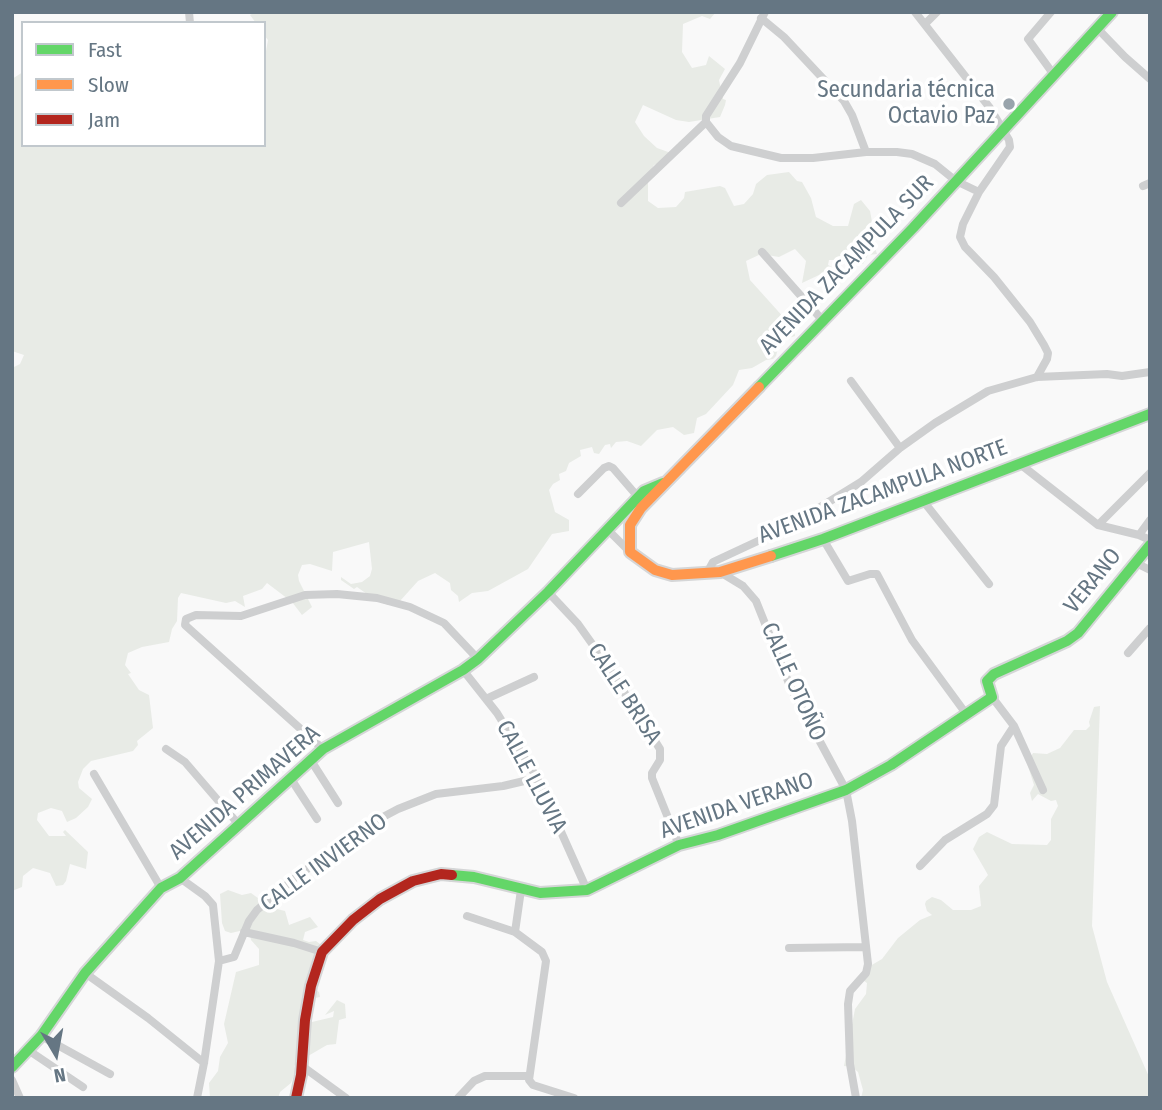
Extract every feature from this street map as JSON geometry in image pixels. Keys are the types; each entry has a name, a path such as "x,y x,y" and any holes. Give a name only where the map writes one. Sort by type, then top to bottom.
{"street":[{"path":"915,12 1004,129 1010,147 979,192 960,232 961,242 1030,322 1044,345 1048,353 1047,359 1037,377"},
{"path":"925,24 937,12"},
{"path":"1051,12 1028,40 1054,75"},
{"name":"AVENIDA ZACAMPULA SUR","path":"630,552 632,519 824,322 1112,12"},
{"path":"621,203 706,122 709,109 740,63 763,15 844,101 866,152"},
{"path":"1097,28 1150,79"},
{"path":"706,122 718,137 730,146 758,154 804,159 866,152 912,154 935,164 956,181 979,192"},
{"path":"762,252 824,322"},
{"path":"707,573 713,562 788,527 861,482 901,448 988,391 1037,377 1107,374 1122,376 1150,372"},
{"path":"851,381 901,448"},
{"name":"AVENIDA ZACAMPULA NORTE","path":"630,552 646,565 672,575 720,572 924,502 1150,414"},
{"path":"1020,464 1098,525 1139,535 1150,542"},
{"path":"578,494 608,466 613,468 638,497"},
{"path":"1098,525 1150,473"},
{"name":"AVENIDA PRIMAVERA","path":"12,1067 41,1036 85,973 161,888 180,878 323,749 478,659 548,592 638,497 648,488 666,482"},
{"path":"924,502 989,584"},
{"path":"1139,535 1150,520"},
{"path":"607,529 630,552"},
{"path":"822,539 848,581 870,574 877,575 912,640 967,715"},
{"name":"VERANO","path":"992,697 987,685 988,678 1067,641 1089,621 1150,542"},
{"path":"1136,563 1150,570"},
{"name":"CALLE OTOÑO","path":"720,572 743,586 756,601 790,686 846,790 868,964 866,973 850,991 848,1004 850,1063 856,1098"},
{"name":"CALLE BRISA","path":"548,592 578,624 660,748 660,760 652,778 680,845"},
{"path":"323,749 185,625 185,621 192,616 236,617 305,595 337,594 363,597 410,607 432,617 453,630 478,659"},
{"path":"1128,653 1150,628"},
{"name":"CALLE LLUVIA","path":"463,670 486,699 537,779 587,890"},
{"path":"486,699 534,677"},
{"path":"992,697 1014,726 1043,790"},
{"name":"AVENIDA VERANO","path":"296,1098 311,985 322,952 353,920 380,899 425,877 441,874 474,877 521,890 587,890 680,845 718,835 846,790 880,772 992,697"},
{"path":"920,866 945,840 987,814 994,806 1001,746 1014,726"},
{"path":"166,749 185,762 240,826"},
{"path":"310,759 338,803"},
{"path":"94,774 161,888"},
{"path":"291,779 317,819"},
{"name":"CALLE INVIERNO","path":"219,961 234,957 257,910 295,878 366,826 398,809 436,794 537,779"},
{"path":"180,878 213,905 219,961 197,1098"},
{"path":"515,932 521,890"},
{"path":"467,916 515,932 542,952 546,961 529,1076 533,1085 574,1098"},
{"path":"244,932 322,952"},
{"path":"789,948 866,947"},
{"path":"85,973 148,1018 204,1063"},
{"path":"41,1036 110,1074"},
{"path":"28,1050 83,1087"},
{"path":"302,1066 346,1098"},
{"path":"458,1098 474,1081 485,1076 529,1076"},
{"path":"12,1080 20,1098"}],"shaded area":[{"path":"255,12 716,12 710,19 702,16 683,24 682,52 692,68 706,65 709,56 725,69 719,80 723,99 726,100 725,105 720,117 689,122 676,120 643,105 635,122 644,136 657,148 671,153 672,159 654,165 648,175 648,201 658,208 676,207 684,198 685,192 720,186 725,188 734,206 744,204 753,194 756,184 767,175 789,172 797,181 802,182 811,198 816,217 833,226 848,226 854,204 861,200 870,211 873,227 865,228 867,234 862,241 868,247 873,242 877,254 868,255 863,264 856,264 849,258 844,263 842,255 836,260 829,260 828,265 834,268 802,283 806,261 795,249 779,257 761,254 746,261 750,280 786,320 793,324 795,336 782,340 773,359 739,370 733,385 706,414 697,418 694,433 684,435 673,427 657,430 641,446 627,441 616,442 611,448 610,444 605,445 599,454 594,453 592,447 580,450 581,456 569,463 566,471 559,474 560,480 549,490 555,512 569,520 569,531 552,534 528,569 488,591 472,593 459,602 450,583 435,573 418,581 400,601 388,605 341,580 341,577 351,584 362,582 370,576 372,569 369,542 333,552 332,571 310,564 302,565 299,581 312,607 302,615 292,602 267,583 262,589 243,596 245,607 235,601 226,603 181,593 178,598 177,621 169,642 142,647 128,653 125,665 139,690 149,695 153,728 137,741 138,745 133,751 91,761 83,769 78,782 79,788 92,799 76,818 67,822 62,811 51,808 38,813 37,820 49,836 66,836 63,832 65,830 88,852 86,869 70,864 66,881 63,885 56,886 50,873 33,868 23,876 22,887 12,891 12,368 20,364 24,355 12,351 12,79 21,73 21,147 266,147 266,21 254,21 250,15"},
{"path":"1100,706 1092,926 1107,982 1150,1079 1150,1098 861,1098 863,1090 858,1072 852,1067 844,1066 855,1009 866,994 867,983 860,978 870,966 882,959 898,938 920,920 932,915 925,904 932,897 941,900 953,910 971,910 981,906 979,886 988,875 973,849 979,837 987,832 1012,844 1047,845 1051,840 1051,819 1058,806 1056,800 1051,801 1038,794 1032,801 1030,793 1034,785 1027,763 1033,753 1047,754 1060,748 1074,730 1086,730 1090,726 1094,707"},
{"path":"273,887 284,892 277,909 285,911 289,925 310,917 318,927 305,932 303,940 316,941 321,950 308,973 309,985 319,992 320,997 306,1000 306,1020 312,1022 333,1017 334,1011 325,1015 337,1000 345,1004 346,1018 339,1020 336,1044 327,1045 296,1063 291,1083 280,1092 278,1098 210,1098 209,1083 218,1071 220,1057 228,1043 224,1024 236,972 259,965 259,949 250,935 244,930 231,933 225,931 220,894 228,890 242,895 251,893 262,901 270,897"}],"traffic: fast":[{"path":"759,387 913,228 1112,12"},
{"path":"771,556 823,539 1150,414"},
{"path":"12,1067 41,1036 85,973 161,888 180,878 323,749 478,659 548,592 644,491 663,483"},
{"path":"452,875 474,877 540,893 587,890 679,845 718,835 846,790 891,765 992,697 987,681 994,674 1067,641 1078,633 1150,545"}],"traffic: slow":[{"path":"759,387 641,508 630,525 630,552 655,570 672,575 720,572 771,556"}],"traffic: jam":[{"path":"296,1098 311,986 322,952 353,920 380,899 413,881 441,874 452,875"}],"place":[{"name":"Secundaria técnica Octavio Paz","path":"1009,104"}]}
